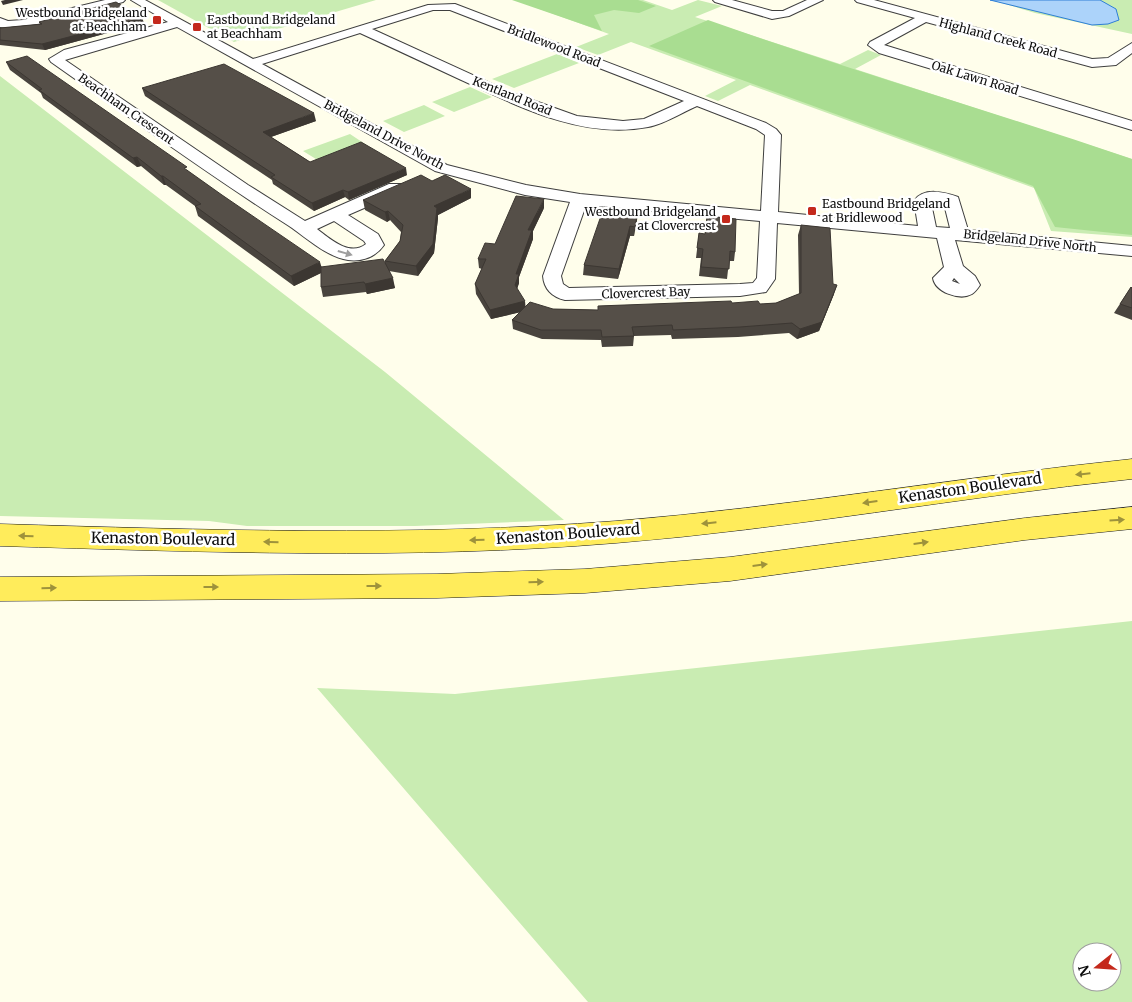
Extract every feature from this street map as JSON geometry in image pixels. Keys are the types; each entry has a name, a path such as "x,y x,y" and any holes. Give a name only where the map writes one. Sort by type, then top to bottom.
{"main road":[{"name":"Kenaston Boulevard","path":"0,535 320,543 506,539 618,532 718,522 1036,479 1132,469"},
{"path":"0,589 437,586 585,581 730,569 1016,530 1132,518"}],"street":[{"path":"0,22 4,25 12,26 23,24 120,0"},
{"name":"Bridgeland Drive North","path":"137,0 442,168 525,190 580,198 1132,251"},
{"path":"719,0 772,15 785,14 817,0"},
{"name":"Highland Creek Road","path":"861,0 1092,64 1111,62 1132,47"},
{"name":"Bridlewood Road","path":"252,63 432,7 451,6 762,126 772,132 769,216"},
{"name":"Oak Lawn Road","path":"924,18 874,45 884,50 1132,126"},
{"name":"Beachham Crescent","path":"178,23 69,53 56,59 242,189 341,253 361,254 371,250 375,245 372,238 334,214"},
{"name":"Kentland Road","path":"361,29 531,106 580,120 613,125 639,125 696,101"},
{"path":"423,175 442,168"},
{"path":"304,228 406,183"},
{"name":"Clovercrest Bay","path":"580,198 552,276 556,290 565,294 759,288 766,279 769,216"},
{"path":"944,232 954,268"}],"green space":[{"path":"158,0 376,0 234,42"},
{"path":"512,0 638,0 656,6 639,13 614,10 594,15 602,31"},
{"path":"515,0 643,0 672,10 698,0 722,6 695,17 840,64 868,50 881,55 855,69 1132,159 1132,237 1051,231 1034,188 750,85 718,101 705,96 736,80 631,42 598,55 576,47 609,34"},
{"path":"992,0 1132,0 1132,34 1035,13"},
{"path":"708,20 1132,159 1132,235 1055,227 1033,186 649,46"},
{"path":"557,54 579,63 514,88 492,79"},
{"path":"0,76 385,372 564,520 415,526 247,526 209,521 0,516"},
{"path":"470,87 492,97 454,112 432,102"},
{"path":"424,105 445,116 404,132 383,121"},
{"path":"350,134 368,146 324,164 303,151"},
{"path":"1132,621 1132,1002 588,1002 317,688 455,694"}],"water":[{"path":"990,0 1100,0 1116,9 1119,20 1108,24 1092,25"}],"building":[{"path":"116,2 142,18 42,44 0,40 0,28 42,24 39,22"},
{"path":"27,56 187,167 184,168 222,195 320,262 291,276 195,206 201,204 137,157 133,158 39,90 42,89 6,62"},
{"path":"224,64 314,113 263,132 310,162 361,142 406,168 348,192 343,190 312,203 271,177 275,175 142,88"},
{"path":"421,175 432,181 445,175 471,189 434,206 437,208 433,244 416,266 385,261 400,241 403,225 388,211 385,212 363,200"},
{"path":"516,196 544,199 528,230 532,230 516,274 519,274 515,285 525,301 490,310 475,284 486,259 478,259 485,243 495,244"},
{"path":"604,207 638,210 635,227 630,226 619,269 584,265"},
{"path":"707,216 736,219 735,252 730,251 729,269 701,267 703,249 697,248 699,233 705,234"},
{"path":"801,225 830,228 833,284 837,285 822,322 800,329 792,323 673,330 672,325 632,327 634,336 602,337 601,330 541,330 512,320 530,302 553,309 598,310 598,306 731,301 732,303 758,301 760,304 776,303 801,293"},
{"path":"383,259 393,278 365,284 364,282 321,287 321,267"},
{"path":"1132,288 1132,308 1120,304"}],"place":[{"name":"Westbound Bridgeland at Beachham","path":"157,20"},
{"name":"Eastbound Bridgeland at Beachham","path":"197,27"},
{"name":"Eastbound Bridgeland at Bridlewood","path":"812,211"},
{"name":"Westbound Bridgeland at Clovercrest","path":"726,219"}]}
